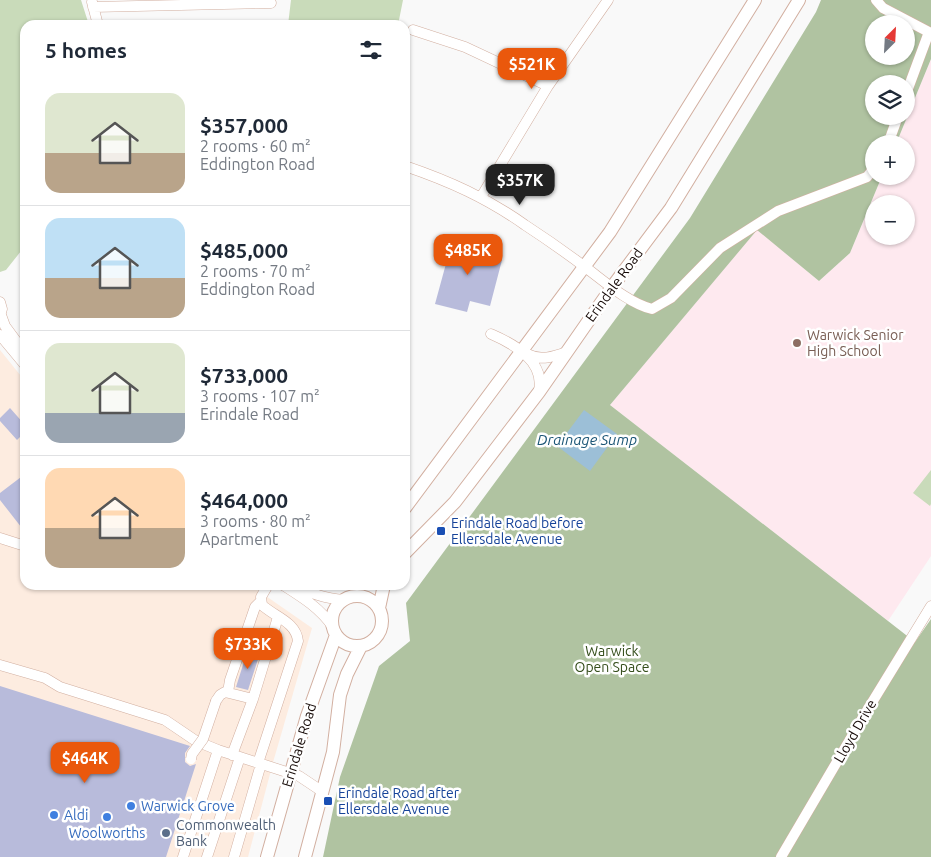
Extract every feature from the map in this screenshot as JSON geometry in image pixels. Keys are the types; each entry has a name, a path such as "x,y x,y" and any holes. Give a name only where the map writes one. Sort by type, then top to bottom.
{"main road":[{"path":"410,501 610,232 755,0"},
{"name":"Erindale Road","path":"410,548 455,502 539,392 671,208 799,0"},
{"name":"Erindale Road","path":"267,857 290,773 334,631 334,612 355,590"},
{"name":"Erindale Road","path":"305,857 333,752 340,695 347,674 361,646 375,639 380,632 382,624 379,608 383,590"},
{"path":"348,598 367,598 379,608"},
{"path":"334,631 343,642 351,646 361,646"}],"street":[{"path":"481,197 548,86 608,0"},
{"path":"876,0 883,8 929,32 913,75"},
{"path":"97,20 92,3 271,3"},
{"path":"413,30 465,48 548,86"},
{"path":"410,168 448,181 481,197 523,223 612,288 652,309 671,298 720,248 778,212 865,178"},
{"path":"0,302 2,309 0,316 20,346"},
{"path":"491,334 511,343 533,362 539,371 541,382 539,392"},
{"path":"0,335 20,359"},
{"path":"521,351 536,359 552,358 567,352"},
{"path":"0,538 20,544"},
{"path":"234,857 259,764 298,646 298,637 295,630 264,607 261,601 265,590"},
{"path":"290,590 325,615 334,631"},
{"path":"305,590 322,597 348,598"},
{"path":"228,692 230,680 255,607 261,601"},
{"name":"Lloyd Drive","path":"781,857 931,606"},
{"path":"207,857 278,617"},
{"path":"0,665 45,678 60,687 165,720 196,741 290,773 308,781 323,792"},
{"path":"191,759 192,754 204,739 216,701 223,693 228,692 253,699"},
{"path":"183,857 218,750"}],"shaded area":[{"name":"Warwick Senior High School","path":"931,59 931,556 888,621 610,405 757,229 819,281 850,253 865,217 865,245 915,245 915,195 874,195 878,185 915,185 915,135 900,135 904,125 915,125 915,98"},
{"path":"0,350 20,375 20,590 257,590 312,628 248,857 0,857"}],"green space":[{"path":"0,0 81,0 87,20 20,20 20,252 6,270 0,272"},
{"path":"291,0 403,0 399,20 289,20"},
{"name":"Warwick Open Space","path":"821,0 931,0 931,59 915,98 915,75 865,75 865,125 904,125 900,135 865,135 865,185 878,185 874,195 865,195 865,217 850,253 819,281 757,230 610,405 915,642 931,619 931,857 323,857 340,777 379,666 410,641 406,603 690,218 816,12"},
{"path":"931,470 931,504 930,506 913,493"}],"water":[{"name":"Drainage Sump","path":"584,410 617,434 590,471 557,446"}],"building":[{"path":"453,238 488,247 486,256 502,260 490,306 470,301 467,312 435,304"},
{"path":"10,408 20,419 20,437 17,440 0,421 0,418"},
{"path":"20,478 20,526 0,500 0,493"},
{"path":"248,649 260,653 248,690 236,687"},
{"name":"Warwick Grove","path":"0,686 190,746 185,753 185,762 190,766 196,764 166,857 0,857"}],"place":[{"name":"Warwick Senior High School","path":"797,343"},
{"name":"Erindale Road before Ellersdale Avenue","path":"441,531"},
{"name":"Erindale Road after Ellersdale Avenue","path":"328,801"},
{"name":"Warwick Grove","path":"131,806"},
{"name":"Aldi","path":"54,815"},
{"name":"Woolworths","path":"107,817"},
{"name":"Commonwealth Bank","path":"166,833"}]}
